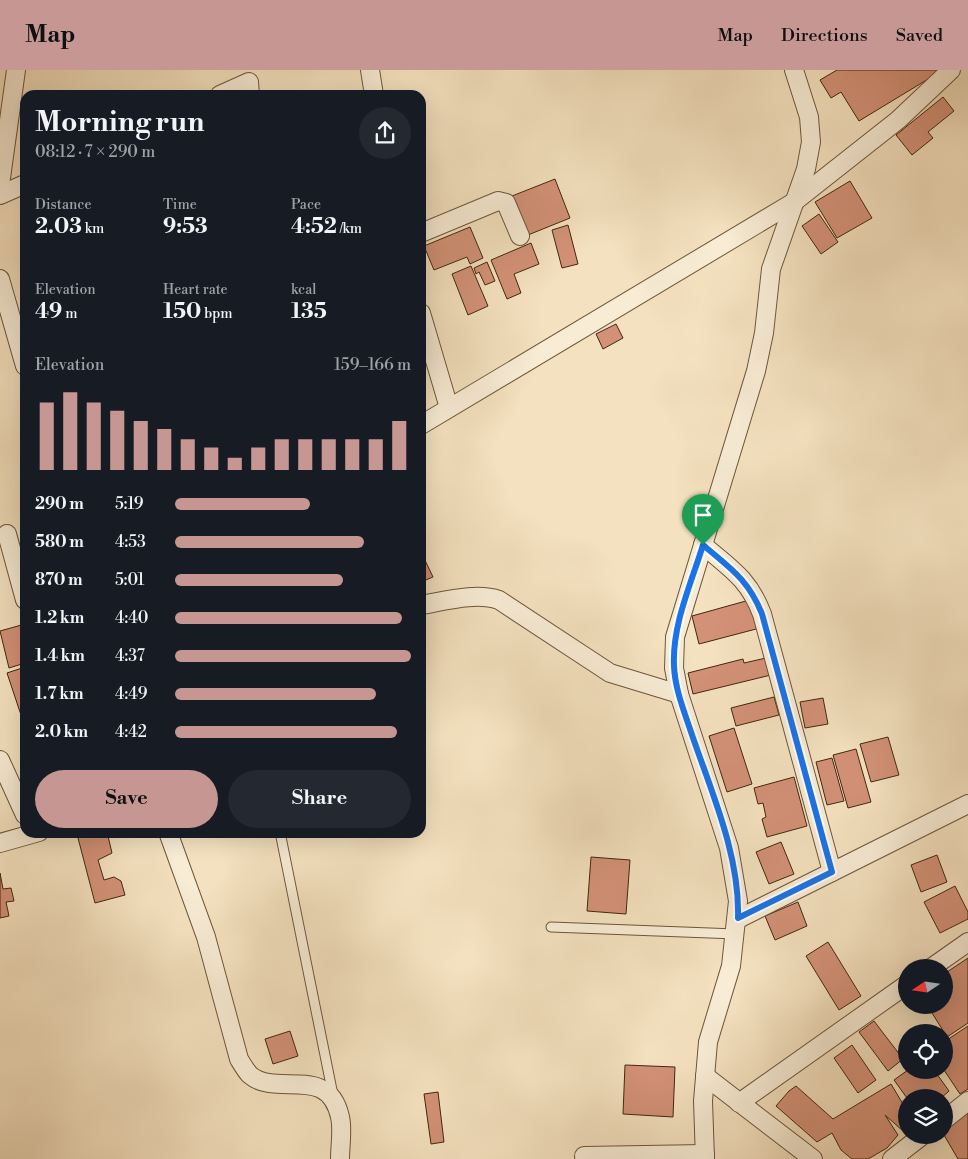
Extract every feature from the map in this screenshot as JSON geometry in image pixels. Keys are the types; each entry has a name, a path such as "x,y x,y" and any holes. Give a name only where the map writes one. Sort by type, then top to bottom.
{"street":[{"path":"0,185 16,70"},
{"path":"370,70 373,90"},
{"path":"584,1156 705,1156 705,1076 708,1042 731,966 737,926 738,901 729,848 679,694 674,668 674,637 756,371 764,333 771,269 806,169 811,142 809,117 794,70"},
{"path":"426,422 794,202 898,120 951,70"},
{"path":"231,90 249,82"},
{"path":"0,195 20,186"},
{"path":"426,231 498,201 506,203 510,209 520,236"},
{"path":"0,278 20,332"},
{"path":"426,330 449,408"},
{"path":"7,534 20,582"},
{"path":"703,545 745,580 762,614 832,872"},
{"path":"426,604 477,597 490,597 499,600 610,673 679,694"},
{"path":"0,760 20,804"},
{"path":"737,926 832,872 968,804"},
{"path":"0,843 20,837"},
{"path":"170,838 206,937 239,1059 250,1075 265,1082 317,1086 334,1099 340,1118 340,1159"},
{"path":"944,959 968,942"},
{"path":"739,1103 898,991"},
{"path":"705,1076 813,1159"},
{"path":"953,1113 968,1101"},
{"path":"892,1159 911,1144"}],"lane":[{"path":"281,838 334,1099"},
{"path":"551,927 737,926"}],"building":[{"path":"837,70 943,70 859,121 841,92 831,98 820,80"},
{"path":"943,97 954,111 928,132 933,138 912,155 896,135"},
{"path":"555,179 570,218 528,235 512,196"},
{"path":"850,181 872,218 837,238 815,202"},
{"path":"819,214 838,242 821,254 802,226"},
{"path":"568,225 578,264 562,268 552,230"},
{"path":"470,227 483,258 470,264 467,257 434,270 426,251 426,245"},
{"path":"531,243 539,264 514,274 521,293 507,299 491,260"},
{"path":"487,262 495,281 485,285 479,272 476,274 474,268"},
{"path":"471,266 488,306 468,315 452,274"},
{"path":"616,324 623,338 603,349 596,334"},
{"path":"426,562 433,577 426,580"},
{"path":"753,599 760,628 699,644 692,616"},
{"path":"20,625 20,665 9,668 0,631"},
{"path":"766,658 771,675 693,694 688,673 743,659 744,663"},
{"path":"20,669 20,712 7,673"},
{"path":"774,697 779,715 736,726 731,708"},
{"path":"823,698 828,724 805,728 800,702"},
{"path":"734,728 752,784 727,792 709,736"},
{"path":"888,737 899,775 871,782 860,744"},
{"path":"856,749 871,802 848,808 833,755"},
{"path":"832,758 844,801 827,805 816,762"},
{"path":"794,777 807,826 767,837 762,819 766,817 763,803 758,804 754,788"},
{"path":"78,838 108,838 112,853 98,860 104,880 114,877 121,881 125,895 95,903"},
{"path":"781,842 794,874 769,884 756,852"},
{"path":"937,855 947,882 921,892 911,865"},
{"path":"591,857 630,860 626,914 587,911"},
{"path":"0,873 3,889 11,888 14,901 6,902 9,916 0,918"},
{"path":"955,886 968,912 968,919 940,933 924,902"},
{"path":"798,902 807,926 775,940 765,916"},
{"path":"828,942 861,996 839,1010 806,956"},
{"path":"968,958 968,1023 953,1033 953,1024 939,1024 933,1014 953,1014 953,968"},
{"path":"874,1021 898,1052 898,1063 888,1071 859,1032"},
{"path":"968,1026 968,1089 960,1094 950,1079 953,1079 953,1036"},
{"path":"290,1031 298,1056 273,1064 265,1039"},
{"path":"852,1045 876,1080 858,1093 834,1058"},
{"path":"625,1065 675,1067 673,1117 623,1114"},
{"path":"898,1077 898,1079 940,1079 948,1089 900,1089 894,1080"},
{"path":"891,1084 898,1096 898,1127 885,1115 898,1135 887,1148 868,1159 852,1159 841,1150 832,1133 817,1142 776,1106 796,1086 833,1119"},
{"path":"438,1092 444,1142 431,1144 424,1094"},
{"path":"968,1113 968,1159 958,1159 949,1144 953,1144 953,1122"}],"route":[{"path":"703,545 745,580 762,614 832,872 738,918 738,901 729,848 679,694 674,668 674,637 703,545"}]}
